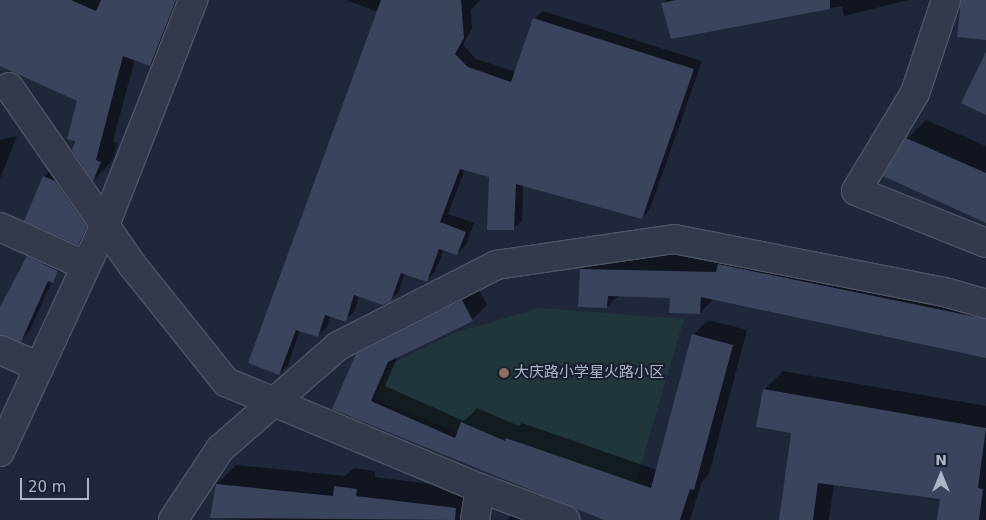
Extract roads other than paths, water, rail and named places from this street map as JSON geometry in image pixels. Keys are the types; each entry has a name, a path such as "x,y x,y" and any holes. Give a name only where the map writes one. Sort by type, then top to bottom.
{"street":[{"path":"0,452 105,225 193,0"},
{"path":"946,0 915,93 856,191 986,243"},
{"path":"9,87 105,225 226,382 272,404 480,488 565,520"},
{"path":"0,227 86,266"},
{"path":"173,520 220,449 338,346 496,264 674,239 948,293 986,304"},
{"path":"0,350 40,367"},
{"path":"475,520 480,488"}],"place":[{"name":"大庆路小学星火路小区","path":"504,373"}]}
